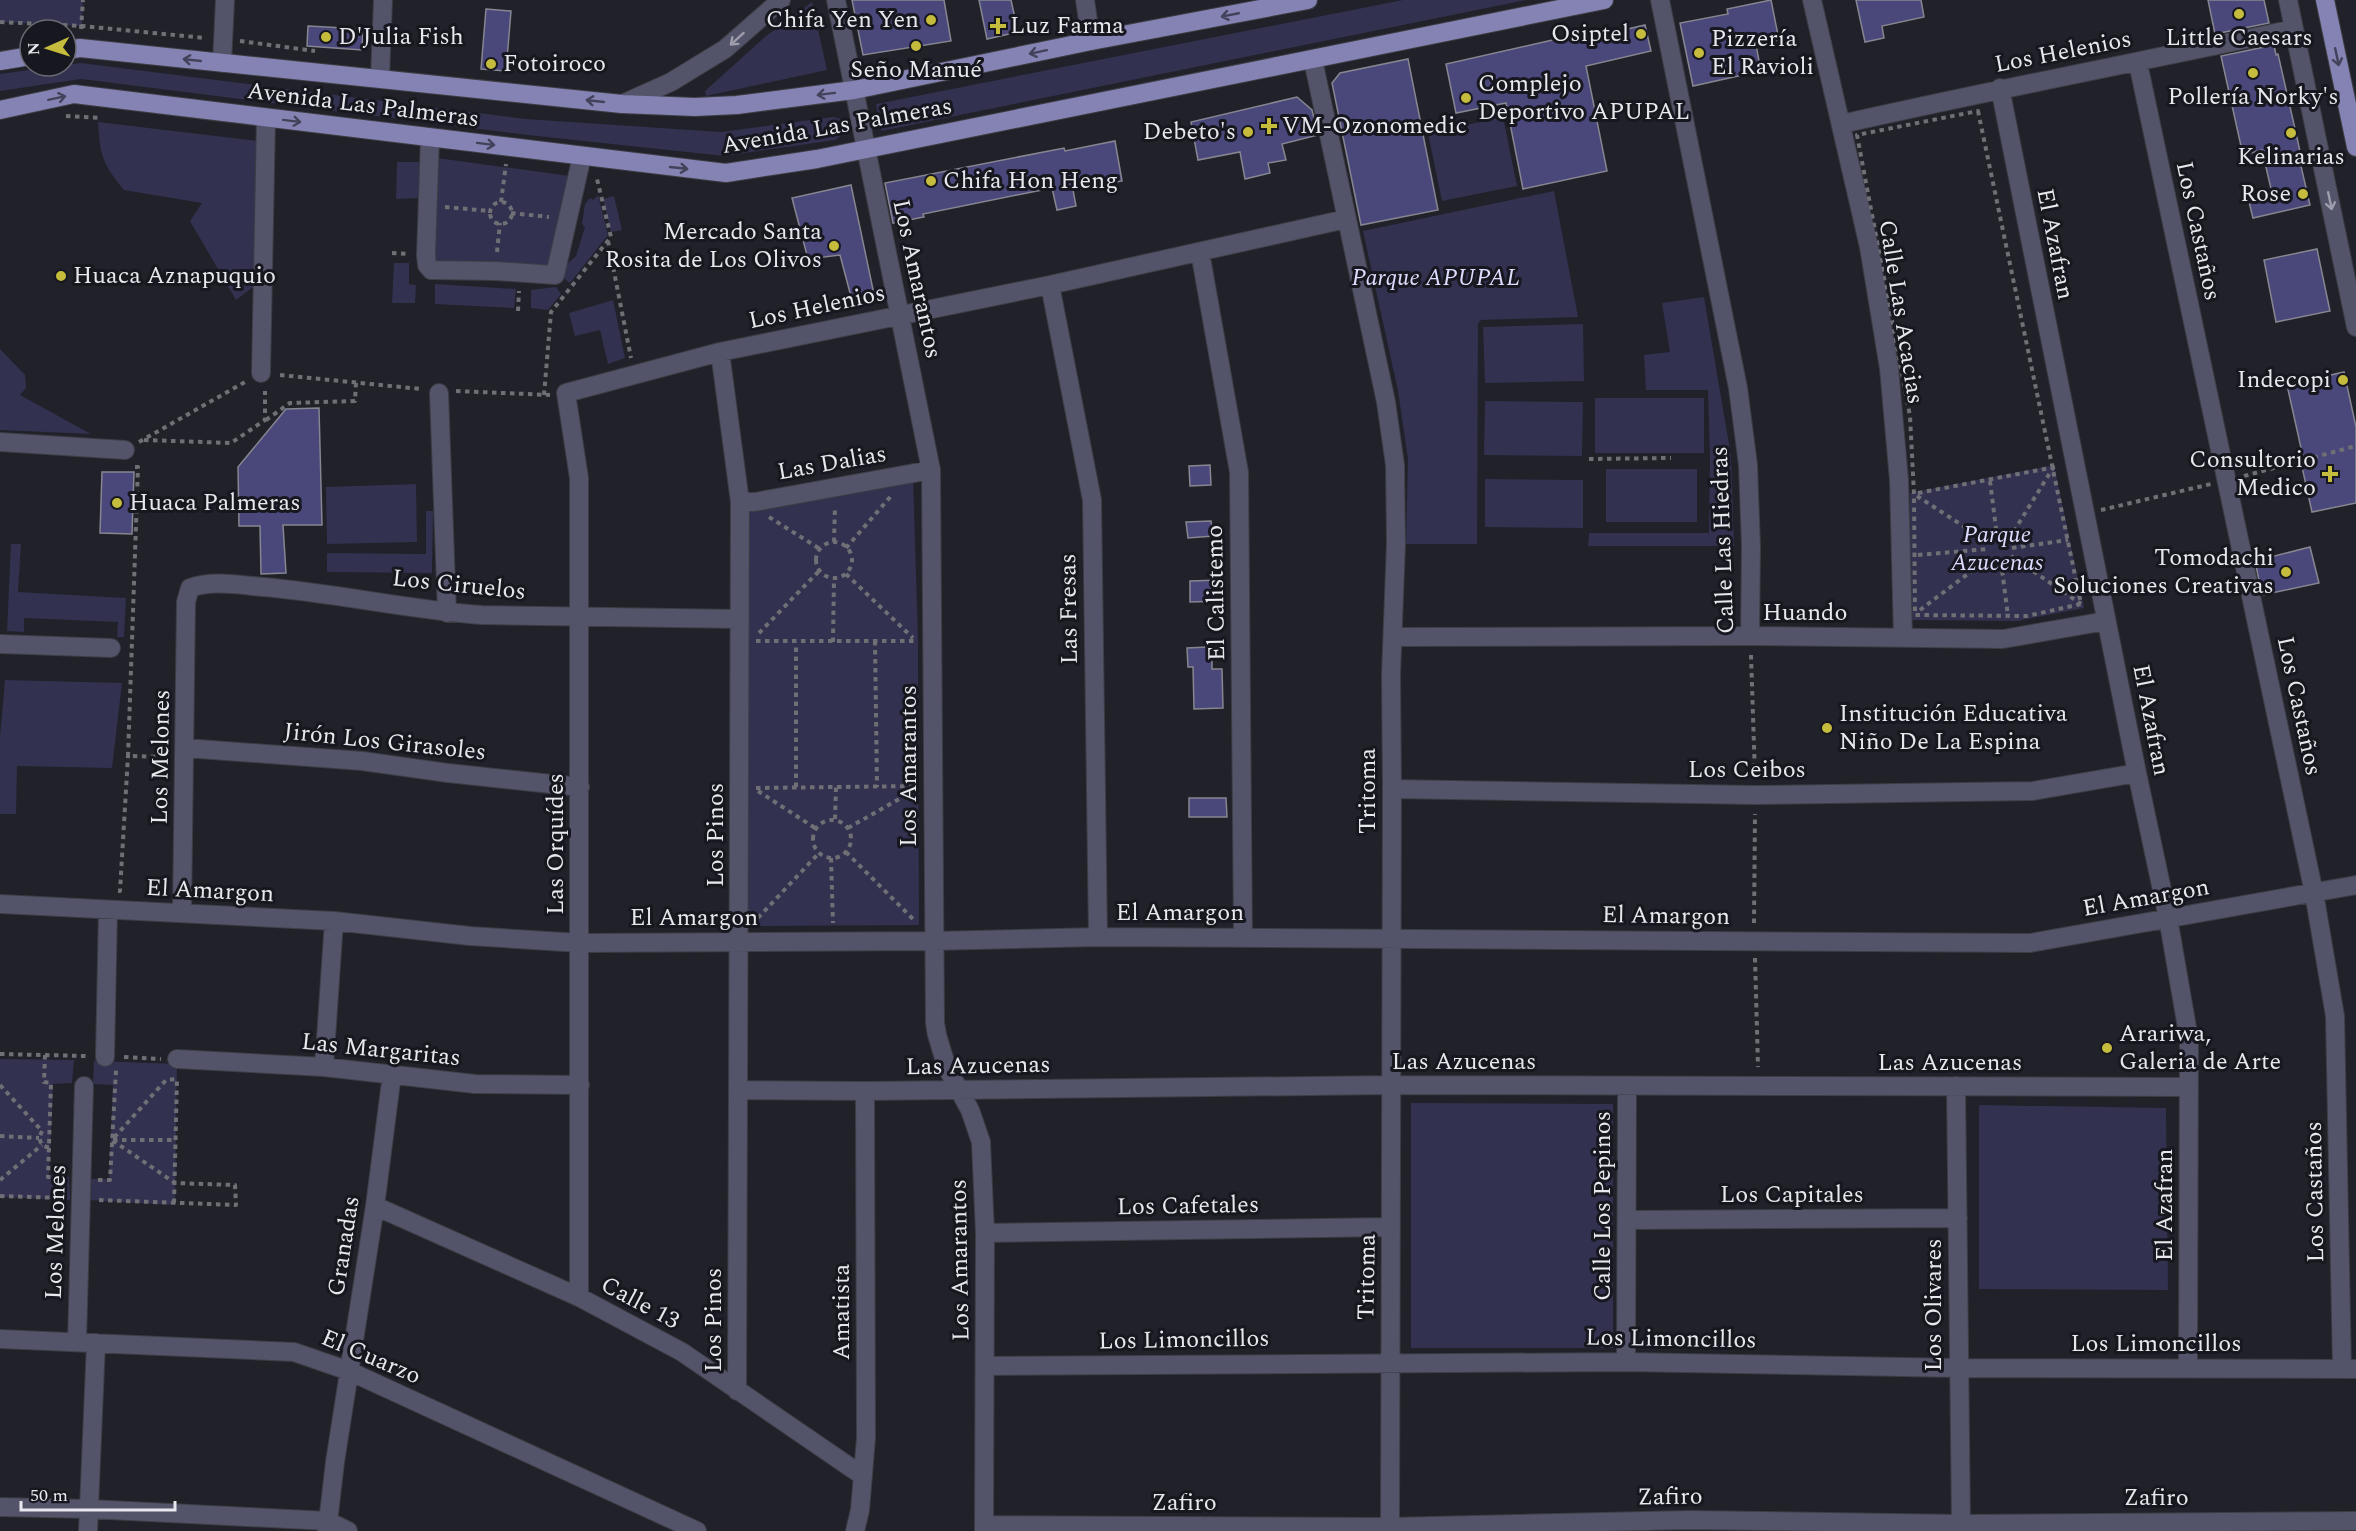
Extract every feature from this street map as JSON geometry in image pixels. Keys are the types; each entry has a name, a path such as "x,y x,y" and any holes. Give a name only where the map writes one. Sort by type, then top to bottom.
{"main road":[{"name":"Avenida Las Palmeras","path":"78,49 622,104 695,107 737,105 854,90 1091,41 1308,0"},
{"name":"Avenida Las Palmeras","path":"0,110 74,94 726,173 757,170 866,149 1604,0"},
{"path":"2325,0 2356,147"},
{"path":"0,61 18,58"}],"street":[{"path":"222,63 225,0"},
{"path":"380,78 383,0"},
{"path":"622,104 671,82 725,50 781,0"},
{"name":"Los Amarantos","path":"836,0 931,470 924,641 934,785 933,941 937,1035 947,1068 970,1110 981,1142 985,1233 984,1528"},
{"path":"1085,0 1091,41"},
{"name":"Calle Las Hiedras","path":"1660,0 1738,388 1749,496 1750,636"},
{"name":"Calle Las Acacias","path":"1812,0 1869,247 1889,368 1899,480 1903,637"},
{"path":"2288,0 2356,327"},
{"name":"Los Helenios","path":"1842,124 2000,88 2138,63 2294,29"},
{"name":"Tritoma","path":"1313,60 1386,402 1395,465 1396,543 1391,675 1390,1529"},
{"name":"Los Castaños","path":"2138,63 2314,893 2335,1016 2349,1368"},
{"name":"El Azafran","path":"2000,88 2074,463 2168,918 2189,1040 2188,1368"},
{"path":"263,373 266,118"},
{"path":"430,137 426,255 428,268 431,270 555,275 582,156"},
{"name":"Los Helenios","path":"566,393 720,351 1050,285 1346,219"},
{"name":"El Calistemo","path":"1200,252 1239,472 1243,937"},
{"name":"Las Fresas","path":"1050,285 1092,500 1098,937"},
{"name":"Los Pinos","path":"720,351 740,502 740,1090 737,1391"},
{"path":"438,391 447,613"},
{"name":"Las Orquídes","path":"566,393 579,478 581,618 579,1297"},
{"path":"0,442 126,458"},
{"name":"Las Dalias","path":"740,502 931,470"},
{"name":"Los Ciruelos","path":"186,602 190,588 211,583 308,591 447,613 581,618 740,619"},
{"name":"Los Melones","path":"182,913 186,748 186,602"},
{"name":"Huando","path":"1394,637 1750,636 2002,639 2106,621"},
{"path":"0,644 111,648"},
{"name":"Jirón Los Girasoles","path":"186,748 362,761 580,787"},
{"name":"Los Ceibos","path":"1392,789 1755,795 2033,791 2137,773"},
{"name":"El Amargon","path":"0,904 334,921 470,936 580,943 1243,937 2030,944 2356,885"},
{"path":"108,910 110,1063"},
{"path":"324,1067 334,921"},
{"name":"Las Margaritas","path":"177,1059 324,1067 475,1084 580,1084"},
{"name":"Granadas","path":"328,1526 392,1074"},
{"name":"Las Azucenas","path":"740,1090 865,1091 1392,1085 2189,1087"},
{"name":"Los Melones","path":"84,1086 73,1199 87,1343 88,1531"},
{"name":"Calle Los Pepinos","path":"1626,1362 1627,1086"},
{"name":"Los Olivares","path":"1956,1086 1961,1524"},
{"name":"Amatista","path":"855,1531 860,1510 867,1438 865,1091"},
{"name":"Calle 13","path":"375,1206 579,1297 682,1353 863,1476"},
{"name":"Los Capitales","path":"1627,1220 1958,1218"},
{"name":"Los Cafetales","path":"985,1233 1391,1227"},
{"name":"El Cuarzo","path":"0,1340 294,1352 349,1371 697,1531"},
{"name":"Los Limoncillos","path":"985,1366 1626,1362 1958,1368 2349,1368"},
{"path":"0,1508 89,1509 328,1526 348,1531"},
{"name":"Zafiro","path":"984,1528 1390,1529 1961,1524 2332,1526 2356,1521"}],"path":[{"path":"78,36 82,26 83,0"},
{"path":"0,22 82,26 223,39 325,52"},
{"path":"1915,615 1914,494 1910,416 1857,135 1978,111 2081,604"},
{"path":"64,116 100,118"},
{"path":"501,202 509,147"},
{"path":"544,395 551,312 611,237 597,180 601,158"},
{"path":"501,202 508,204 511,213 508,220 500,223 492,219 490,211 495,204 501,202"},
{"path":"429,206 490,211"},
{"path":"511,213 569,219"},
{"path":"496,271 500,223"},
{"path":"608,241 631,360"},
{"path":"263,373 265,420"},
{"path":"120,891 128,756 138,467 126,458 143,440 263,373 438,391 544,395 566,393"},
{"path":"143,440 231,443 290,403 355,401 356,382"},
{"path":"1589,459 1671,458"},
{"path":"1914,494 2074,463"},
{"path":"2009,539 2053,468"},
{"path":"846,548 910,474"},
{"path":"1990,481 1997,536"},
{"path":"834,542 836,487"},
{"path":"1914,494 1988,542"},
{"path":"765,514 820,549"},
{"path":"2012,548 2068,540"},
{"path":"829,542 834,542 841,543 850,551 852,564 846,574 834,579 819,571 816,560 820,549 829,542"},
{"path":"1915,555 1987,549"},
{"path":"2011,556 2106,621"},
{"path":"1915,615 1989,558"},
{"path":"2001,562 2008,616"},
{"path":"819,571 751,641 796,643 924,641"},
{"path":"846,574 924,641"},
{"path":"833,642 834,579"},
{"path":"1915,615 2026,616 2081,604"},
{"path":"915,629 924,641"},
{"name":"Calle Las Hiedras","path":"1750,636 1755,795 1754,941 1759,1087"},
{"path":"916,652 924,641"},
{"path":"875,642 877,787"},
{"path":"796,643 796,787"},
{"path":"128,756 165,758"},
{"path":"916,775 916,801"},
{"path":"815,828 753,788 916,788 934,785"},
{"path":"835,819 836,787"},
{"path":"848,828 916,788"},
{"path":"835,819 848,828 851,841 846,852 831,858 819,853 812,841 815,828 824,821 835,819"},
{"path":"846,852 933,941"},
{"path":"764,924 752,924 819,853"},
{"path":"822,923 833,923 831,858"},
{"path":"916,911 916,922"},
{"path":"904,922 916,922"},
{"path":"45,1055 44,1082 51,1083 48,1177 67,1178 73,1199"},
{"path":"174,1203 177,1059"},
{"path":"110,1063 112,1140 110,1180"},
{"path":"112,1140 166,1080 177,1079"},
{"path":"0,1085 42,1131"},
{"path":"49,1148 42,1145 39,1138 42,1131 50,1128"},
{"path":"0,1136 39,1138"},
{"path":"112,1140 176,1140"},
{"path":"0,1196 236,1205 235,1185 175,1183 112,1140"},
{"path":"0,1180 42,1145"}],"green space":[{"path":"0,0 83,0 82,26 78,26 78,18 18,18 18,23 0,22"},
{"path":"1403,0 1526,0 881,131 876,104"},
{"path":"812,2 827,70 706,96 705,91 766,36"},
{"path":"78,63 526,119 721,132 833,117 841,119 843,134 835,140 724,156 528,135 81,79 0,91 0,74 18,72 18,78 78,78"},
{"path":"1503,117 1517,186 1442,201 1428,133"},
{"path":"98,122 258,141 257,284 236,300 190,221 202,203 124,190 111,173 104,158"},
{"path":"430,157 577,177 555,275 427,265"},
{"path":"397,162 421,162 419,198 396,199"},
{"name":"Parque APUPAL","path":"1554,191 1578,317 1481,320 1478,323 1477,544 1406,544 1408,459 1398,391 1363,231"},
{"path":"598,195 608,235 570,283 562,277 567,264 576,256 585,227 582,224 585,204 590,198 593,200"},
{"path":"614,196 622,230 611,232 603,199"},
{"path":"394,263 409,263 409,284 416,285 415,303 392,303"},
{"path":"435,284 516,289 514,308 435,304"},
{"path":"556,287 561,294 548,310 531,308 531,290"},
{"path":"1704,297 1731,456 1734,546 1588,546 1589,533 1709,533 1708,390 1646,390 1644,355 1670,352 1662,303"},
{"path":"613,300 625,358 608,364 600,330 575,336 569,313"},
{"path":"1583,324 1584,381 1485,383 1483,327"},
{"path":"0,349 25,375 26,388 20,395 91,434 0,430"},
{"path":"1595,398 1704,398 1704,453 1595,453"},
{"path":"1485,401 1583,402 1582,456 1484,455"},
{"name":"Parque Azucenas","path":"2054,465 2084,608 2017,621 1909,620 1910,493"},
{"path":"1606,469 1697,469 1697,522 1606,522"},
{"path":"913,476 918,640 919,925 745,926 746,506"},
{"path":"1485,479 1583,480 1583,528 1485,527"},
{"path":"416,484 417,542 327,544 326,487"},
{"path":"426,511 433,511 432,573 327,572 327,553 426,554"},
{"path":"11,544 21,544 18,592 126,598 124,637 117,637 118,622 24,618 24,632 7,631"},
{"path":"5,680 122,683 112,768 17,766 16,814 0,814 0,737"},
{"path":"0,1059 74,1060 72,1083 53,1084 49,1175 69,1177 70,1200 0,1197"},
{"path":"94,1061 177,1064 175,1205 88,1200 89,1179 109,1179 113,1085 93,1084"},
{"path":"1411,1103 1613,1104 1613,1348 1411,1348"},
{"path":"1979,1105 2166,1108 2168,1290 1979,1289"}],"building":[{"path":"852,0 944,0 951,41 863,55"},
{"path":"979,0 1011,0 1018,32 987,39"},
{"path":"1771,0 1779,40 1756,45 1761,71 1693,86 1680,23 1728,14 1727,9"},
{"path":"1856,0 1921,0 1924,17 1882,26 1884,38 1865,42"},
{"name":"Little Caesars","path":"2208,0 2264,0 2269,23 2215,34"},
{"path":"486,9 511,11 506,71 481,69"},
{"path":"1645,25 1651,51 1586,66 1607,171 1523,189 1506,103 1456,113 1446,64 1579,34 1580,40"},
{"name":"D'Julia Fish","path":"308,26 363,29 362,50 307,46"},
{"path":"2274,45 2298,142 2310,205 2253,218 2248,198 2272,193 2262,150 2243,155 2221,56"},
{"path":"1408,59 1438,210 1361,225 1332,83 1340,73"},
{"path":"1297,97 1312,110 1318,135 1282,144 1286,160 1268,163 1270,173 1245,179 1240,152 1198,160 1191,122"},
{"path":"1115,141 1122,181 1073,190 1076,206 1057,210 1052,188 923,214 924,217 893,223 885,183 1064,148 1065,151"},
{"name":"Mercado Santa Rosita de Los Olivos","path":"851,185 875,299 853,304 840,255 808,259 792,198"},
{"path":"2317,249 2330,311 2276,322 2264,260"},
{"path":"2344,372 2356,427 2356,503 2312,512 2302,467 2305,466 2287,385"},
{"path":"319,408 322,525 283,525 286,573 261,574 260,526 239,526 238,467 286,409"},
{"path":"1210,465 1211,485 1190,486 1189,466"},
{"name":"Huaca Palmeras","path":"102,472 134,472 132,534 100,533"},
{"path":"1211,521 1213,536 1188,538 1186,522"},
{"name":"Tomodachi Soluciones Creativas","path":"2310,547 2319,583 2262,595 2255,561"},
{"path":"1221,580 1222,601 1190,602 1190,581"},
{"path":"1208,647 1208,658 1212,658 1212,669 1222,669 1223,708 1194,709 1193,667 1188,667 1187,648"},
{"path":"1189,798 1226,798 1227,817 1189,817"}],"place":[{"name":"Little Caesars","path":"2239,14"},
{"name":"Chifa Yen Yen","path":"931,20"},
{"name":"Luz Farma","path":"998,26"},
{"name":"Osiptel","path":"1641,34"},
{"name":"D'Julia Fish","path":"326,37"},
{"name":"Seño Manué","path":"916,46"},
{"name":"Pizzería El Ravioli","path":"1699,53"},
{"name":"Fotoiroco","path":"491,64"},
{"name":"Pollería Norky's","path":"2253,73"},
{"name":"Complejo Deportivo APUPAL","path":"1466,98"},
{"name":"VM-Ozonomedic","path":"1269,126"},
{"name":"Debeto's","path":"1248,132"},
{"name":"Kelinarias","path":"2291,133"},
{"name":"Chifa Hon Heng","path":"931,181"},
{"name":"Rose","path":"2303,194"},
{"name":"Mercado Santa Rosita de Los Olivos","path":"834,246"},
{"name":"Huaca Aznapuquio","path":"61,276"},
{"name":"Indecopi","path":"2343,380"},
{"name":"Consultorio Medico","path":"2330,474"},
{"name":"Huaca Palmeras","path":"117,503"},
{"name":"Tomodachi Soluciones Creativas","path":"2286,572"},
{"name":"Institución Educativa Niño De La Espina","path":"1827,728"},
{"name":"Arariwa, Galeria de Arte","path":"2107,1048"}]}
